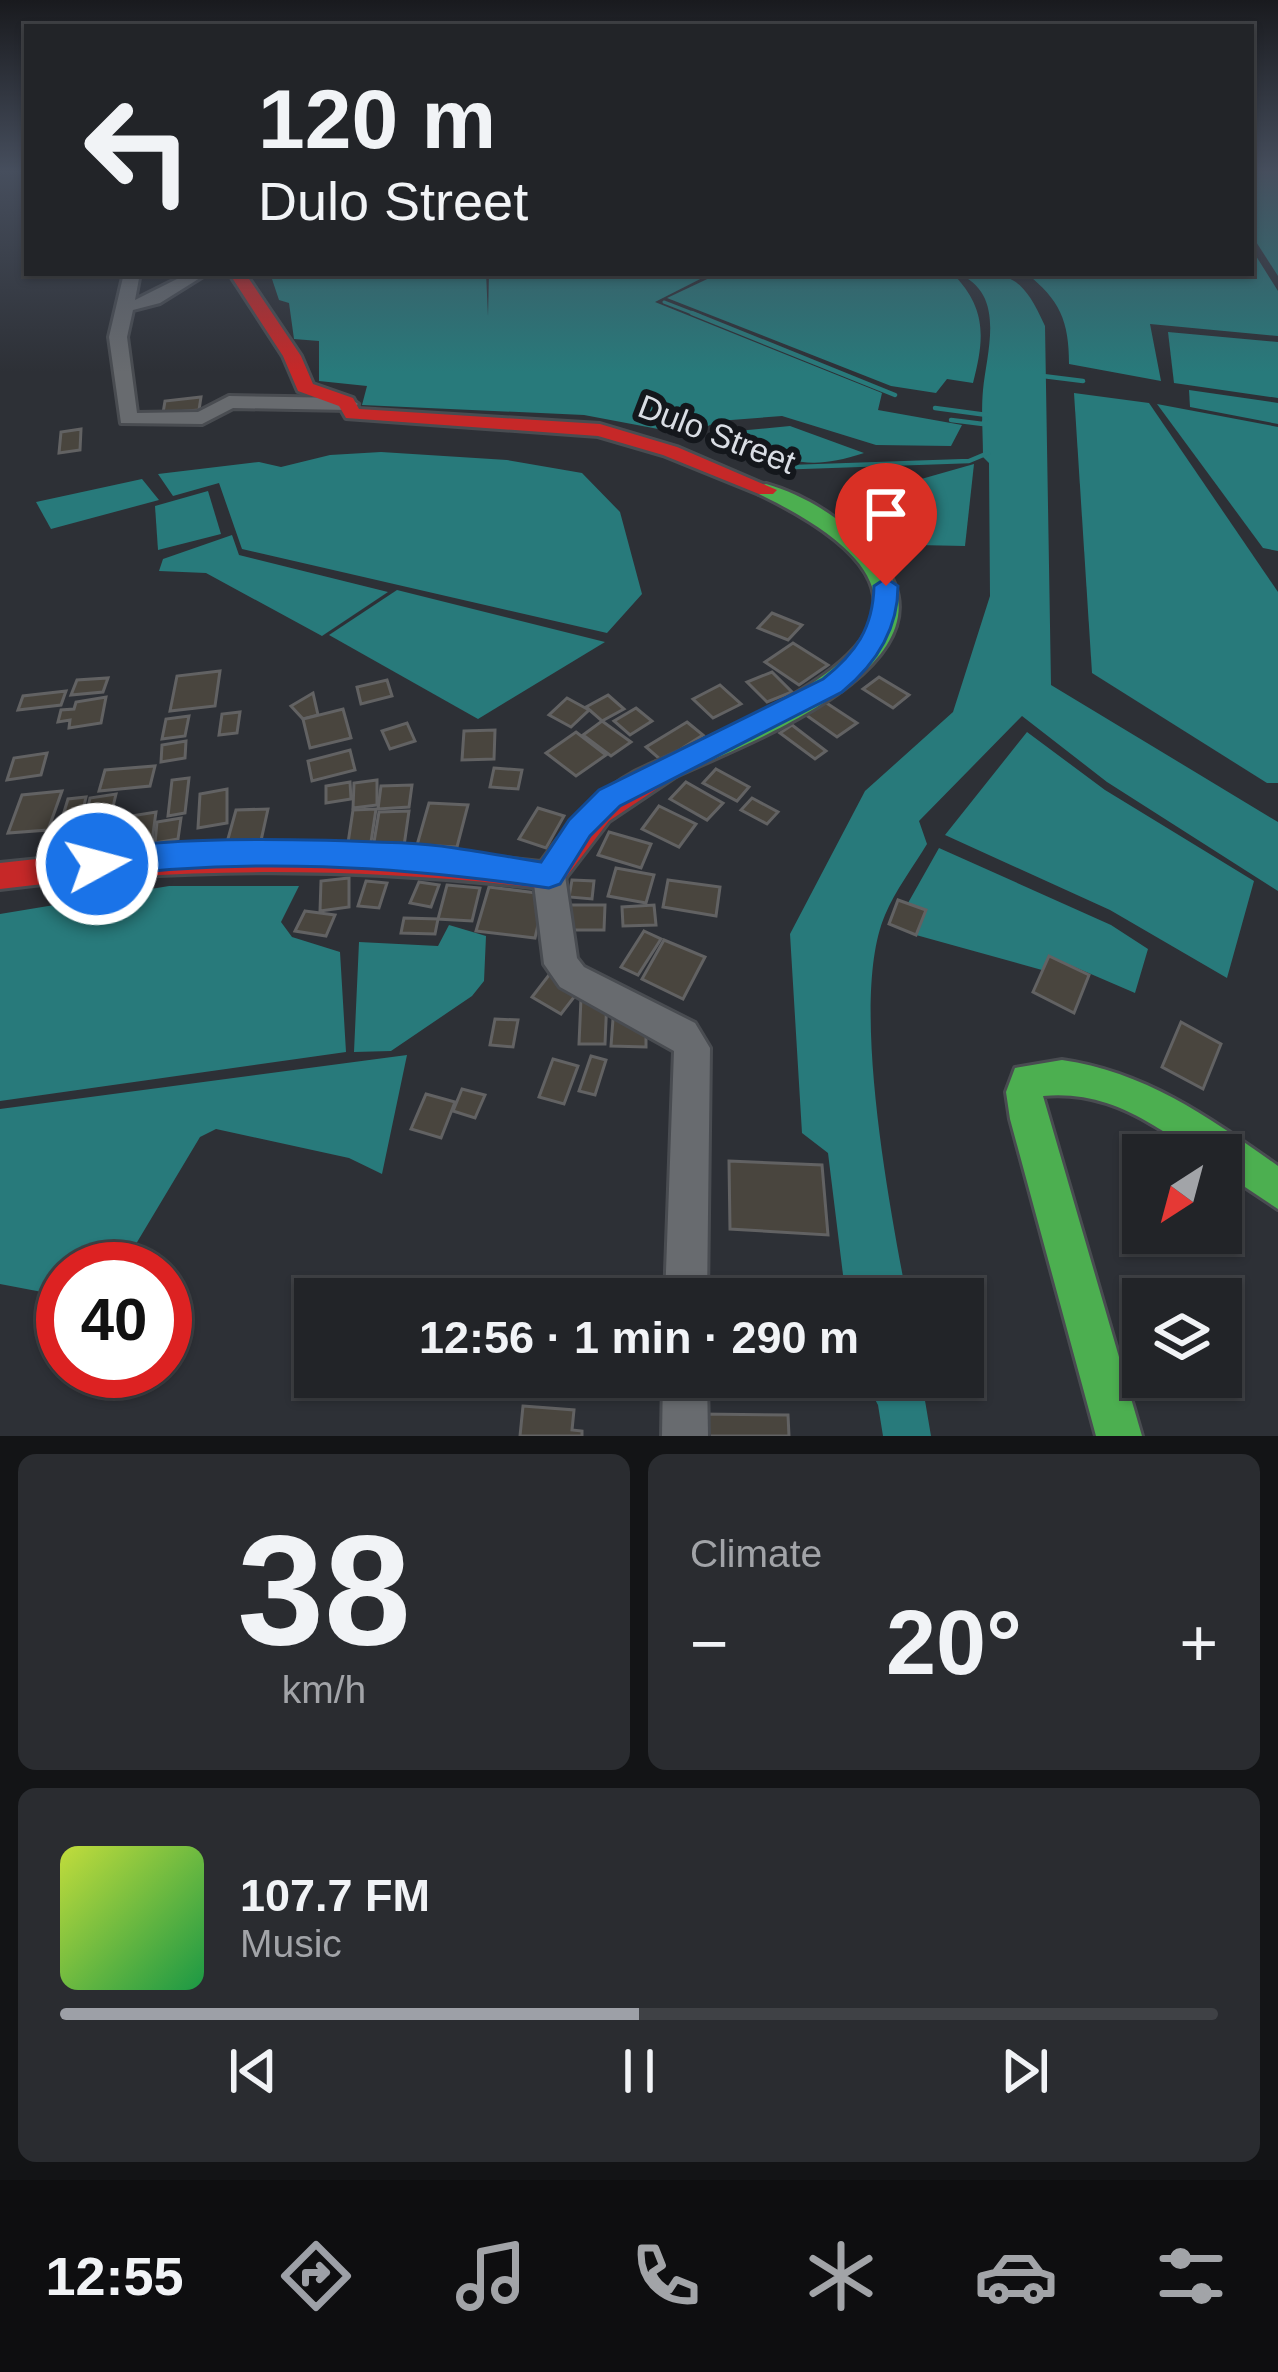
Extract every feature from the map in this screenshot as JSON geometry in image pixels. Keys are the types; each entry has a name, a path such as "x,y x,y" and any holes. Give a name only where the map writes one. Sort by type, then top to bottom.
{"street":[{"path":"131,276 118,338 128,419 202,418 229,402 350,404"},
{"path":"124,307 154,300 195,276"},
{"name":"Dulo Street","path":"239,276 292,356 305,387 350,404 353,414 554,423 631,437 811,508 841,525 882,568 886,619 856,666 832,686 609,798 579,828 549,875"},
{"path":"0,877 185,853 409,856 549,875 561,964 572,977 683,1034 692,1048 687,1278"},
{"path":"1119,1436 1024,1092 1028,1080 1046,1071 1076,1072 1184,1126 1278,1189"},
{"path":"685,1398 685,1436"}],"water":[{"path":"1254,238 1278,238 1278,276 1254,239"},
{"path":"1254,253 1278,291 1278,336 1150,324 1161,381 1069,364 1060,312 1029,276 1254,276"},
{"path":"264,276 486,276 488,316 489,276 706,276 655,302 882,393 878,410 962,425 951,446 876,445 782,416 718,421 690,435 584,415 362,405 367,386 319,381 319,341 294,339 289,303 279,300 272,279"},
{"path":"714,276 956,277 978,314 979,353 973,383 947,379 936,393 891,386 667,298"},
{"path":"961,276 1012,280 1029,295 1045,326 1051,685 1278,822 1278,891 1107,782 1022,716 919,821 927,844 885,915 875,952 872,1049 883,1159 903,1278 843,1278 828,1153 802,1133 790,934 865,791 953,712 990,596 989,463 983,457 982,415 990,324 982,294"},
{"path":"1168,332 1278,342 1278,398 1174,383"},
{"path":"1189,390 1278,403 1278,424 1190,407"},
{"path":"1074,393 1149,403 1278,592 1278,783 1267,783 1092,673"},
{"path":"1157,404 1278,427 1278,551 1263,548"},
{"path":"790,426 864,453 827,462 798,461 769,451 737,431"},
{"path":"381,452 507,460 582,473 620,512 642,594 607,633 242,549 219,483 173,496 158,474 259,462 281,467 330,455"},
{"path":"974,464 965,546 917,545 865,495"},
{"path":"142,479 159,500 51,529 36,502"},
{"path":"208,491 221,534 158,550 155,506"},
{"path":"232,535 239,555 388,592 322,636 206,573 159,571 163,559"},
{"path":"397,590 605,642 478,719 329,635"},
{"path":"1027,732 1105,790 1254,881 1227,978 1110,910 945,835"},
{"path":"939,848 1111,925 1148,949 1135,993 1049,956 1042,970 916,935 925,911 908,903"},
{"path":"169,886 299,886 281,922 292,937 340,952 346,1052 0,1101 0,914"},
{"path":"449,925 486,936 484,981 472,996 391,1051 354,1052 359,942 438,946"},
{"path":"407,1055 382,1174 349,1158 216,1129 200,1137 137,1242 36,1242 36,1291 0,1284 0,1109"},
{"path":"874,1398 925,1398 931,1436 883,1436"}],"building":[{"path":"201,397 199,410 163,413 165,401"},
{"path":"81,429 80,450 59,453 61,432"},
{"path":"772,613 802,625 788,640 758,628"},
{"path":"793,643 828,665 799,685 765,662"},
{"path":"220,671 215,706 170,711 177,676"},
{"path":"772,672 792,692 767,702 747,682"},
{"path":"879,677 909,695 893,708 863,689"},
{"path":"108,678 103,692 71,695 77,680"},
{"path":"387,680 392,696 361,704 357,687"},
{"path":"720,685 741,704 713,718 693,699"},
{"path":"66,691 61,705 18,710 23,696"},
{"path":"313,693 318,715 303,719 291,706"},
{"path":"608,695 624,709 602,721 586,707"},
{"path":"106,697 101,723 69,728 70,720 58,722 61,710 74,709 76,702"},
{"path":"567,698 589,710 571,727 549,715"},
{"path":"825,702 857,723 837,737 806,715"},
{"path":"636,708 652,721 630,735 614,721"},
{"path":"343,709 351,738 310,748 303,719"},
{"path":"240,712 237,733 219,735 222,714"},
{"path":"189,716 185,736 162,739 166,719"},
{"path":"602,721 631,742 611,756 583,735"},
{"path":"687,722 703,735 662,761 646,747"},
{"path":"407,723 415,741 390,749 382,731"},
{"path":"792,725 826,751 815,759 780,733"},
{"path":"495,730 494,759 462,760 464,731"},
{"path":"576,732 606,755 576,776 546,753"},
{"path":"186,741 185,758 161,762 162,745"},
{"path":"350,750 355,770 312,781 308,761"},
{"path":"47,753 41,775 7,780 14,758"},
{"path":"155,766 150,786 99,791 105,770"},
{"path":"494,768 522,770 518,789 490,787"},
{"path":"716,769 749,787 737,801 703,783"},
{"path":"189,778 185,813 168,816 172,780"},
{"path":"377,780 377,805 353,808 354,783"},
{"path":"350,782 351,799 326,803 326,786"},
{"path":"686,782 723,803 707,820 670,799"},
{"path":"412,785 409,807 378,809 381,786"},
{"path":"227,789 227,823 198,828 200,794"},
{"path":"62,791 48,830 8,833 22,795"},
{"path":"116,794 112,811 86,816 90,798"},
{"path":"86,797 81,819 61,822 68,799"},
{"path":"752,798 778,812 767,824 741,810"},
{"path":"429,803 468,805 457,847 417,845"},
{"path":"659,806 696,824 679,847 642,829"},
{"path":"538,808 564,816 546,848 519,839"},
{"path":"268,809 260,845 226,846 236,810"},
{"path":"376,809 371,842 348,843 353,810"},
{"path":"409,811 403,853 372,854 379,812"},
{"path":"156,812 152,841 120,845 125,817"},
{"path":"181,818 178,839 155,843 157,822"},
{"path":"86,824 81,849 52,853 58,828"},
{"path":"609,832 651,844 641,868 598,855"},
{"path":"616,868 654,875 646,903 608,896"},
{"path":"349,878 349,907 320,911 321,881"},
{"path":"572,880 594,881 592,899 569,897"},
{"path":"668,880 720,887 716,916 663,907"},
{"path":"366,881 387,883 379,908 358,906"},
{"path":"419,882 439,885 431,907 410,903"},
{"path":"447,885 480,888 472,921 438,919"},
{"path":"489,887 545,894 535,938 476,931"},
{"path":"898,900 926,910 916,935 889,924"},
{"path":"566,905 605,905 604,930 564,930"},
{"path":"654,905 656,925 623,926 622,907"},
{"path":"305,911 335,915 326,936 295,931"},
{"path":"404,918 438,919 435,934 401,933"},
{"path":"644,931 661,939 638,975 621,967"},
{"path":"664,940 705,957 683,999 642,979"},
{"path":"1049,956 1089,975 1074,1013 1033,992"},
{"path":"549,975 578,992 561,1014 532,997"},
{"path":"581,998 607,998 605,1044 579,1044"},
{"path":"495,1019 518,1020 513,1047 490,1045"},
{"path":"613,1019 646,1020 646,1047 611,1046"},
{"path":"1181,1022 1221,1044 1203,1089 1162,1067"},
{"path":"591,1056 606,1060 595,1095 579,1091"},
{"path":"553,1059 578,1066 564,1104 539,1097"},
{"path":"462,1089 485,1095 475,1118 453,1111"},
{"path":"426,1094 455,1102 441,1138 411,1129"},
{"path":"729,1161 822,1165 828,1235 730,1229"},
{"path":"523,1406 574,1410 572,1430 582,1431 582,1436 520,1436"},
{"path":"698,1414 788,1415 789,1436 699,1436"}],"waterway":[{"path":"664,302 700,316"},
{"path":"692,313 895,395"},
{"path":"1043,376 1083,381"},
{"path":"935,408 987,415"},
{"path":"951,420 983,424 986,419"},
{"path":"796,467 969,461 988,453"}],"traffic: fast":[{"path":"666,769 813,699 866,655 884,626 886,598 877,571 858,547 831,525 766,490"},
{"path":"1119,1436 1029,1119 1024,1092 1028,1080 1062,1077 1129,1093 1192,1128 1278,1189"}],"traffic: jam":[{"path":"239,276 292,356 305,387 346,402 353,414 600,430 670,451 766,490"},
{"path":"0,876 138,862 274,857 411,862 549,876 598,813 666,769"}],"route":[{"path":"97,864 185,853 409,856 549,875 579,828 609,798 832,686 856,666 886,619 886,586"}]}
